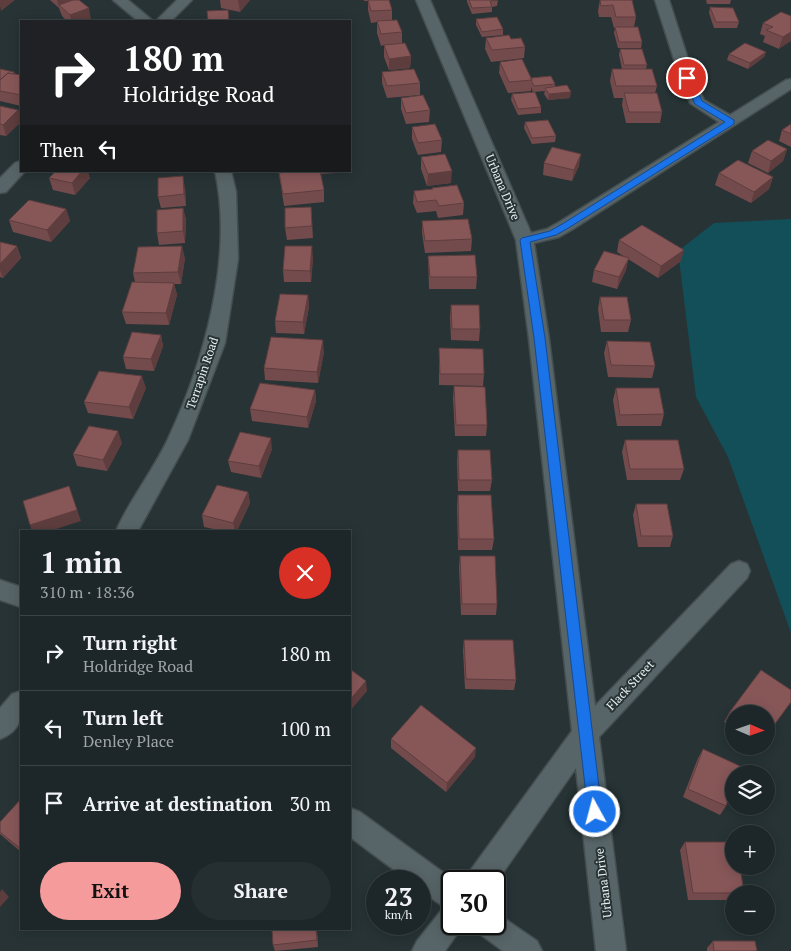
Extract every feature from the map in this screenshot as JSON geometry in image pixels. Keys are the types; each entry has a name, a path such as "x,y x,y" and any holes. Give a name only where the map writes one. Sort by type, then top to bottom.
{"street":[{"path":"120,0 145,20"},
{"path":"164,20 185,0"},
{"name":"Urbana Drive","path":"424,0 525,240 540,338 612,951"},
{"path":"662,0 687,78 698,103 731,122"},
{"path":"525,240 553,233 567,225 791,83"},
{"path":"0,188 20,167"},
{"name":"Terrapin Road","path":"128,530 178,440 215,343 229,260 228,192 223,172"},
{"name":"Flack Street","path":"488,870 586,733 739,571"},
{"path":"0,590 20,597"},
{"path":"0,727 20,703"},
{"path":"351,822 441,888"},
{"path":"427,951 441,933"},
{"path":"505,935 527,951"}],"shaded area":[{"path":"791,219 791,633 728,457 696,397 678,251 714,223"}],"building":[{"path":"79,0 89,8 70,15 59,5"},
{"path":"368,0 389,0 392,10 371,11"},
{"path":"469,0 498,0 490,1 492,7 472,8"},
{"path":"600,0 632,0 636,17 616,17 613,5 601,6"},
{"path":"710,7 733,8 739,22 716,22"},
{"path":"228,10 229,20 208,20 207,11"},
{"path":"781,12 791,16 791,32 783,37 766,30 773,27 763,23"},
{"path":"497,17 503,29 482,32 476,19"},
{"path":"397,20 402,32 381,34 377,21"},
{"path":"615,27 638,27 642,42 619,42"},
{"path":"509,35 511,39 521,38 525,47 492,50 486,38"},
{"path":"405,43 411,56 389,59 384,45"},
{"path":"745,43 766,52 750,63 729,54"},
{"path":"620,49 642,49 647,65 624,65"},
{"path":"522,59 532,80 509,82 500,62"},
{"path":"0,69 14,72 13,74 8,73 0,80"},
{"path":"414,69 420,83 387,86 382,72"},
{"path":"612,69 652,69 657,86 616,86"},
{"path":"8,73 20,75 20,95 0,91 0,80"},
{"path":"551,76 555,84 534,86 531,78"},
{"path":"567,85 571,92 549,94 545,88"},
{"path":"535,92 541,107 518,109 512,94"},
{"path":"624,93 657,93 662,112 629,112"},
{"path":"423,95 430,110 406,113 401,98"},
{"path":"0,106 18,110 3,125 0,124"},
{"path":"548,120 556,136 532,138 525,122"},
{"path":"435,124 442,140 418,143 412,127"},
{"path":"791,124 791,134 782,130"},
{"path":"768,140 787,149 771,161 752,151"},
{"path":"552,147 581,154 574,170 544,163"},
{"path":"445,154 452,171 428,174 421,157"},
{"path":"738,160 773,177 754,192 719,173"},
{"path":"55,172 81,172 72,183 49,178"},
{"path":"320,172 324,190 283,194 279,173"},
{"path":"183,176 184,194 158,197 158,178"},
{"path":"457,185 464,203 439,206 436,200 417,202 414,191"},
{"path":"29,200 66,209 47,230 9,220"},
{"path":"311,207 312,226 285,228 285,208"},
{"path":"183,208 183,231 157,233 157,210"},
{"path":"468,219 472,239 425,241 422,221"},
{"path":"642,225 684,250 661,266 619,240"},
{"path":"0,242 17,246 0,264"},
{"path":"182,246 178,272 133,273 138,247"},
{"path":"285,246 312,246 310,271 283,270"},
{"path":"604,251 629,258 619,277 594,270"},
{"path":"475,255 477,277 430,277 428,256"},
{"path":"132,282 174,283 166,313 122,312"},
{"path":"280,294 308,295 303,322 275,321"},
{"path":"600,297 627,297 631,320 604,320"},
{"path":"451,305 479,305 480,329 452,329"},
{"path":"132,332 161,335 151,359 123,357"},
{"path":"271,337 323,340 317,372 264,368"},
{"path":"607,341 650,342 655,366 611,365"},
{"path":"439,348 483,349 484,374 440,374"},
{"path":"99,371 142,376 129,407 84,402"},
{"path":"260,383 315,390 307,417 250,409"},
{"path":"454,386 485,387 487,425 456,425"},
{"path":"616,388 659,388 664,414 620,415"},
{"path":"89,426 118,431 103,460 73,454"},
{"path":"240,432 271,438 259,466 228,461"},
{"path":"625,440 678,440 684,469 630,469"},
{"path":"458,450 490,450 492,480 459,480"},
{"path":"217,485 248,492 233,523 202,515"},
{"path":"69,486 77,510 30,525 23,501"},
{"path":"458,495 491,495 494,539 459,539"},
{"path":"636,504 667,504 673,536 641,536"},
{"path":"460,556 495,556 497,604 462,604"},
{"path":"464,640 513,640 516,680 466,679"},
{"path":"351,670 366,681 351,699"},
{"path":"761,670 791,690 791,702 775,724 775,705 735,705"},
{"path":"421,705 476,748 447,783 391,739"},
{"path":"703,749 738,765 725,765 725,806 688,789"},
{"path":"20,800 20,848 0,832 0,822"},
{"path":"685,842 725,842 725,875 741,875 743,885 725,885 725,893 693,893"},
{"path":"272,930 316,930 317,940 273,945"},
{"path":"713,941 755,941 757,951 714,951"}],"route":[{"path":"595,812 540,338 525,240 553,233 567,225 731,122 698,103 687,78"}]}
